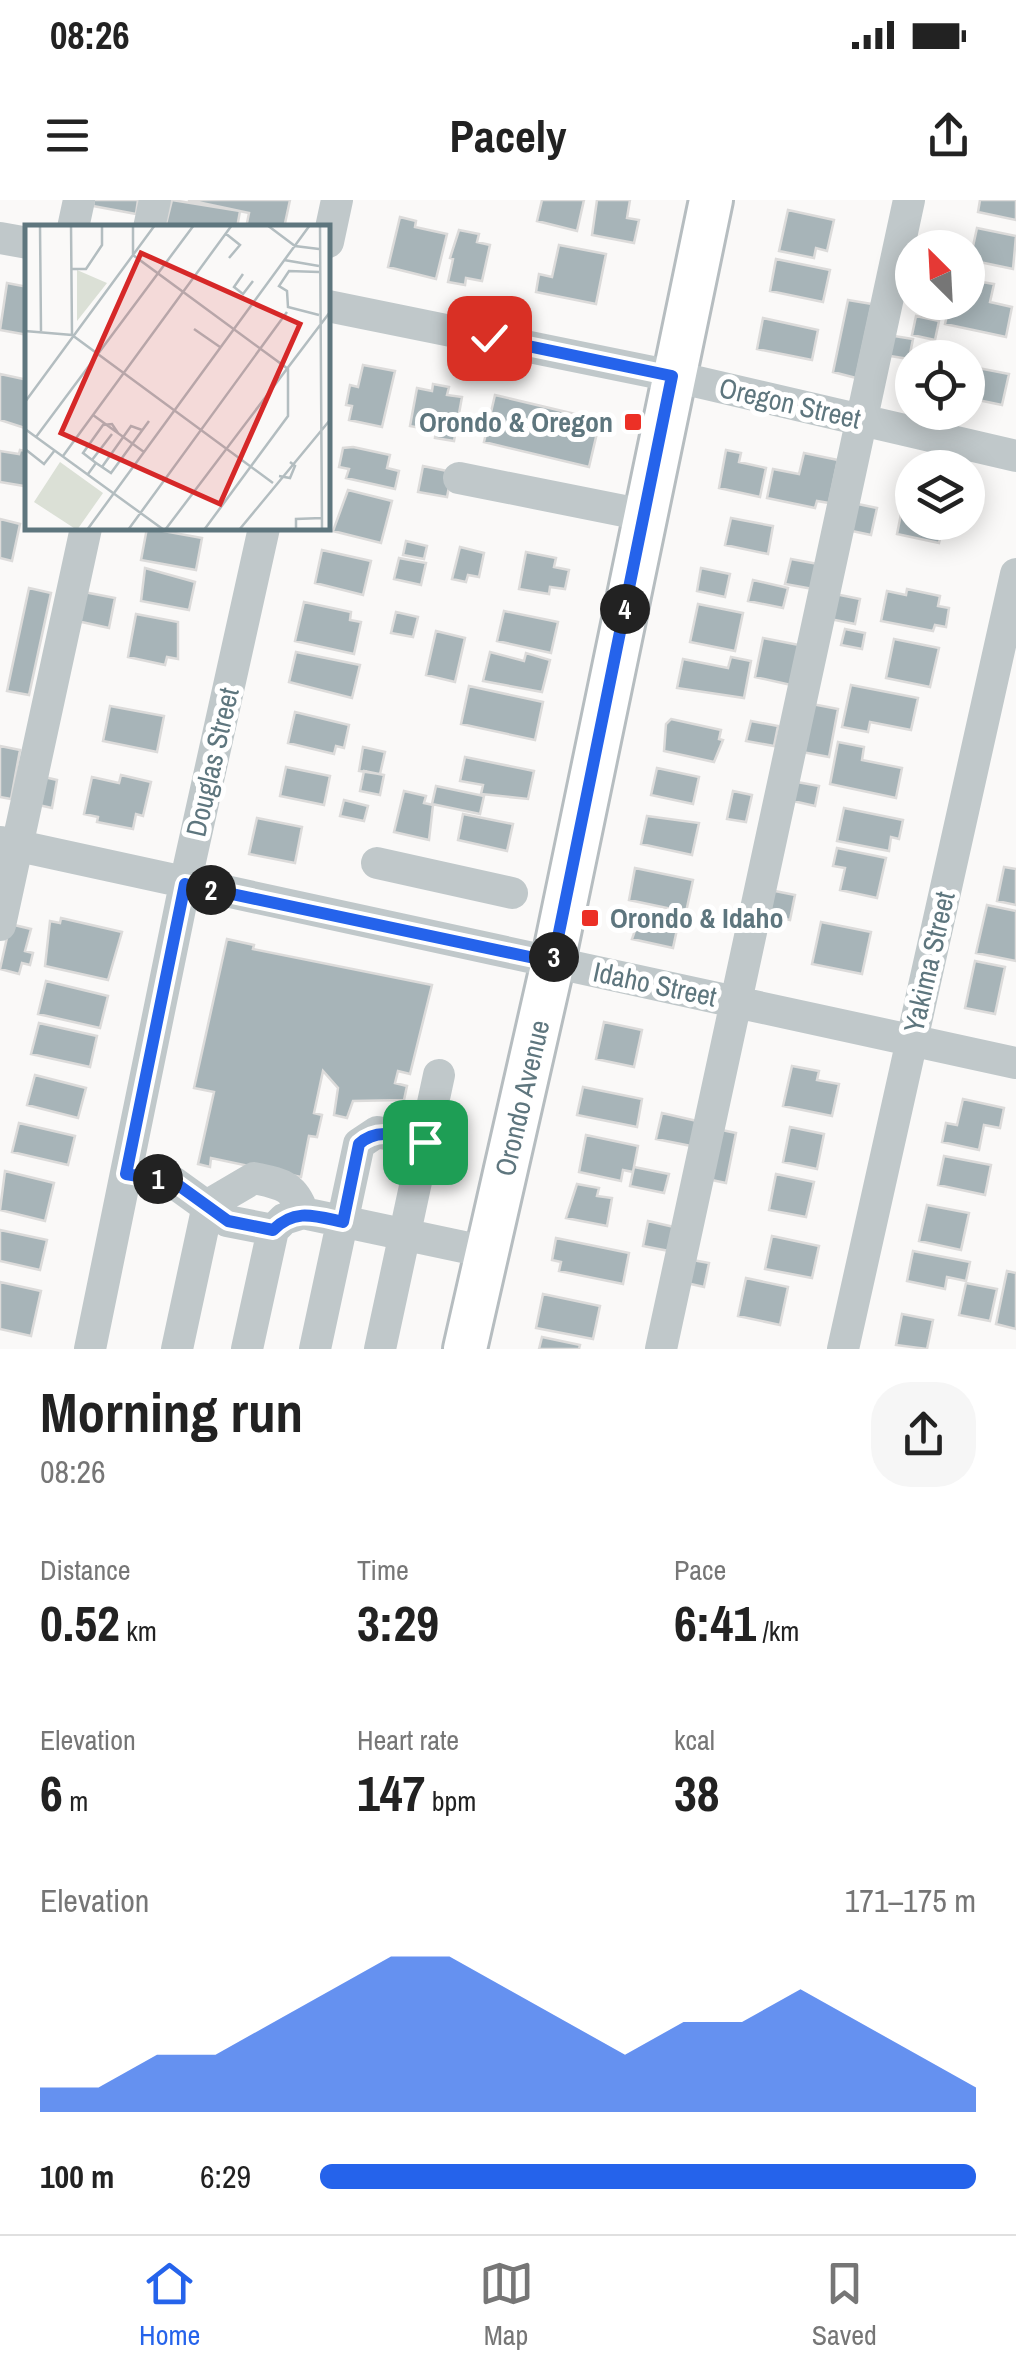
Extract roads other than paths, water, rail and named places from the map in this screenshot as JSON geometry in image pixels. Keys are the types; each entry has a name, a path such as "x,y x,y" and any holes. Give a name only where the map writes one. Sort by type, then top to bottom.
{"main road":[{"name":"Orondo Avenue","path":"465,1349 553,962 711,200"}],"street":[{"path":"75,225 79,200"},
{"path":"150,225 155,200"},
{"path":"330,233 337,200"},
{"path":"661,1349 908,200"},
{"path":"0,238 25,243"},
{"name":"Oregon Street","path":"330,306 672,376 1016,456"},
{"path":"459,478 644,515"},
{"path":"0,925 9,844 86,530"},
{"name":"Douglas Street","path":"90,1349 185,884 264,530"},
{"name":"Yakima Street","path":"844,1349 1016,574"},
{"name":"Idaho Street","path":"9,844 1016,1063"},
{"path":"377,863 512,893"},
{"path":"380,1349 439,1075"},
{"path":"315,1349 359,1144 377,1132 425,1142"},
{"path":"126,1174 174,1182 228,1221 273,1230"},
{"path":"177,1349 208,1205 254,1178 288,1186 296,1192 302,1213"},
{"path":"248,1349 273,1230 284,1219 302,1213 487,1252"}],"place":[{"name":"Orondo & Oregon","path":"633,422"},
{"name":"Orondo & Idaho","path":"590,918"}]}
